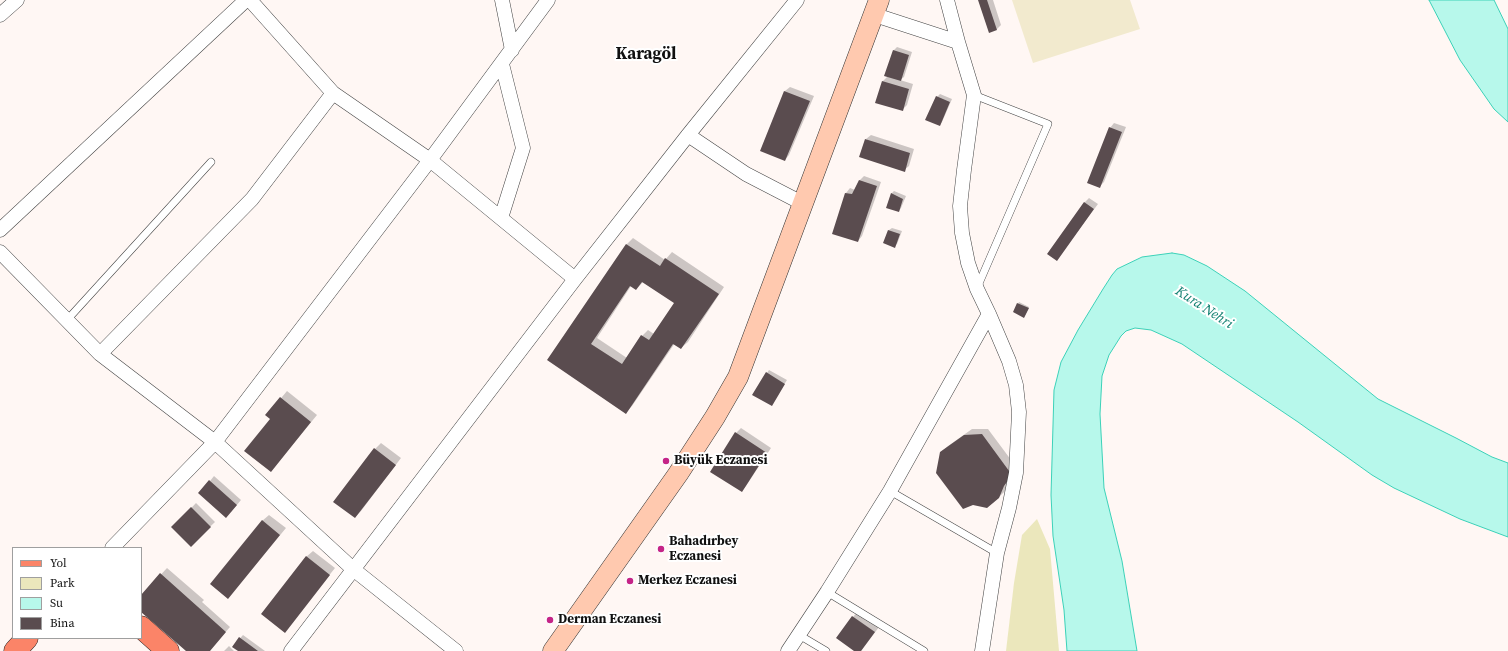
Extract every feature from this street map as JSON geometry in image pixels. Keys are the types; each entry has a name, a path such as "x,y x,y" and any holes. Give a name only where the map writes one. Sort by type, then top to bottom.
{"main road":[{"path":"553,651 678,474 738,377 802,203 877,7"},
{"path":"142,628 168,651"},
{"path":"15,651 26,639"}],"street":[{"path":"0,15 17,0"},
{"path":"502,0 512,50"},
{"path":"113,547 215,442 430,160 548,0"},
{"path":"290,651 575,279 688,134 797,0"},
{"path":"947,0 974,96 960,206 962,232 968,263 977,289 1009,361 1016,385 1019,412 1016,473 1009,508 997,553 982,651"},
{"path":"0,230 251,1 333,93 430,160 575,279"},
{"path":"877,7 958,42"},
{"path":"501,218 523,148 502,64"},
{"path":"100,354 252,199 333,93"},
{"path":"688,134 746,174 802,203"},
{"path":"0,252 100,354 215,442 353,569 456,651"},
{"path":"788,651 890,491 988,314"}],"lane":[{"path":"974,96 1048,124 977,289"},
{"path":"67,320 211,162"},
{"path":"890,491 997,553"},
{"path":"827,592 924,651"},
{"path":"799,635 826,651"}],"green space":[{"path":"1037,519 1050,549 1059,651 1006,651 1014,583 1022,535"}],"shaded area":[{"path":"1012,0 1130,0 1140,29 1033,63"}],"water":[{"path":"1429,0 1494,0 1508,29 1508,122 1494,109 1460,60"},
{"name":"Kura Nehri","path":"1172,253 1184,255 1207,266 1245,291 1378,399 1492,457 1508,463 1508,537 1460,519 1394,488 1372,475 1298,422 1182,344 1151,330 1135,328 1126,331 1121,336 1109,355 1102,376 1100,414 1104,488 1122,561 1137,651 1067,651 1064,610 1053,536 1051,495 1054,390 1061,362 1078,330 1117,269 1142,257"}],"building":[{"path":"978,0 987,0 997,30 989,33"},
{"path":"893,50 909,55 901,81 884,76"},
{"path":"882,81 909,89 903,111 875,103"},
{"path":"784,91 810,101 785,161 760,151"},
{"path":"936,96 950,102 940,126 925,120"},
{"path":"1109,127 1122,132 1100,188 1087,183"},
{"path":"865,139 910,153 905,172 859,157"},
{"path":"859,180 877,186 858,242 832,234 845,193 852,194"},
{"path":"891,193 903,199 899,212 886,208"},
{"path":"1084,202 1094,209 1057,261 1047,254"},
{"path":"888,230 900,234 895,248 883,243"},
{"path":"626,244 660,266 665,258 719,294 681,349 673,344 626,414 547,360","holes":["642,282 674,303 649,340 641,335 622,364 591,344 630,286 636,290"]},
{"path":"1017,303 1029,308 1024,318 1013,312"},
{"path":"766,372 785,384 772,406 752,395"},
{"path":"280,397 311,422 271,472 244,451 270,419 265,415"},
{"path":"735,432 767,453 742,492 710,472"},
{"path":"982,434 1012,475 1004,486 999,498 987,508 973,505 963,509 936,473 940,452 964,435"},
{"path":"374,448 396,465 355,518 333,502"},
{"path":"209,480 237,505 226,518 198,493"},
{"path":"191,507 211,527 191,547 171,527"},
{"path":"262,520 280,535 228,599 210,584"},
{"path":"306,556 330,575 285,633 261,614"},
{"path":"160,573 226,632 210,651 186,651 142,613 142,594"},
{"path":"852,616 875,632 861,651 854,651 836,638"},
{"path":"239,637 258,651 238,651 232,647"}],"place":[{"name":"Büyük Eczanesi","path":"666,461"},
{"name":"Bahadırbey Eczanesi","path":"661,549"},
{"name":"Merkez Eczanesi","path":"630,581"},
{"name":"Derman Eczanesi","path":"550,620"}],"district":[{"name":"Karagöl","path":"646,55"}]}
